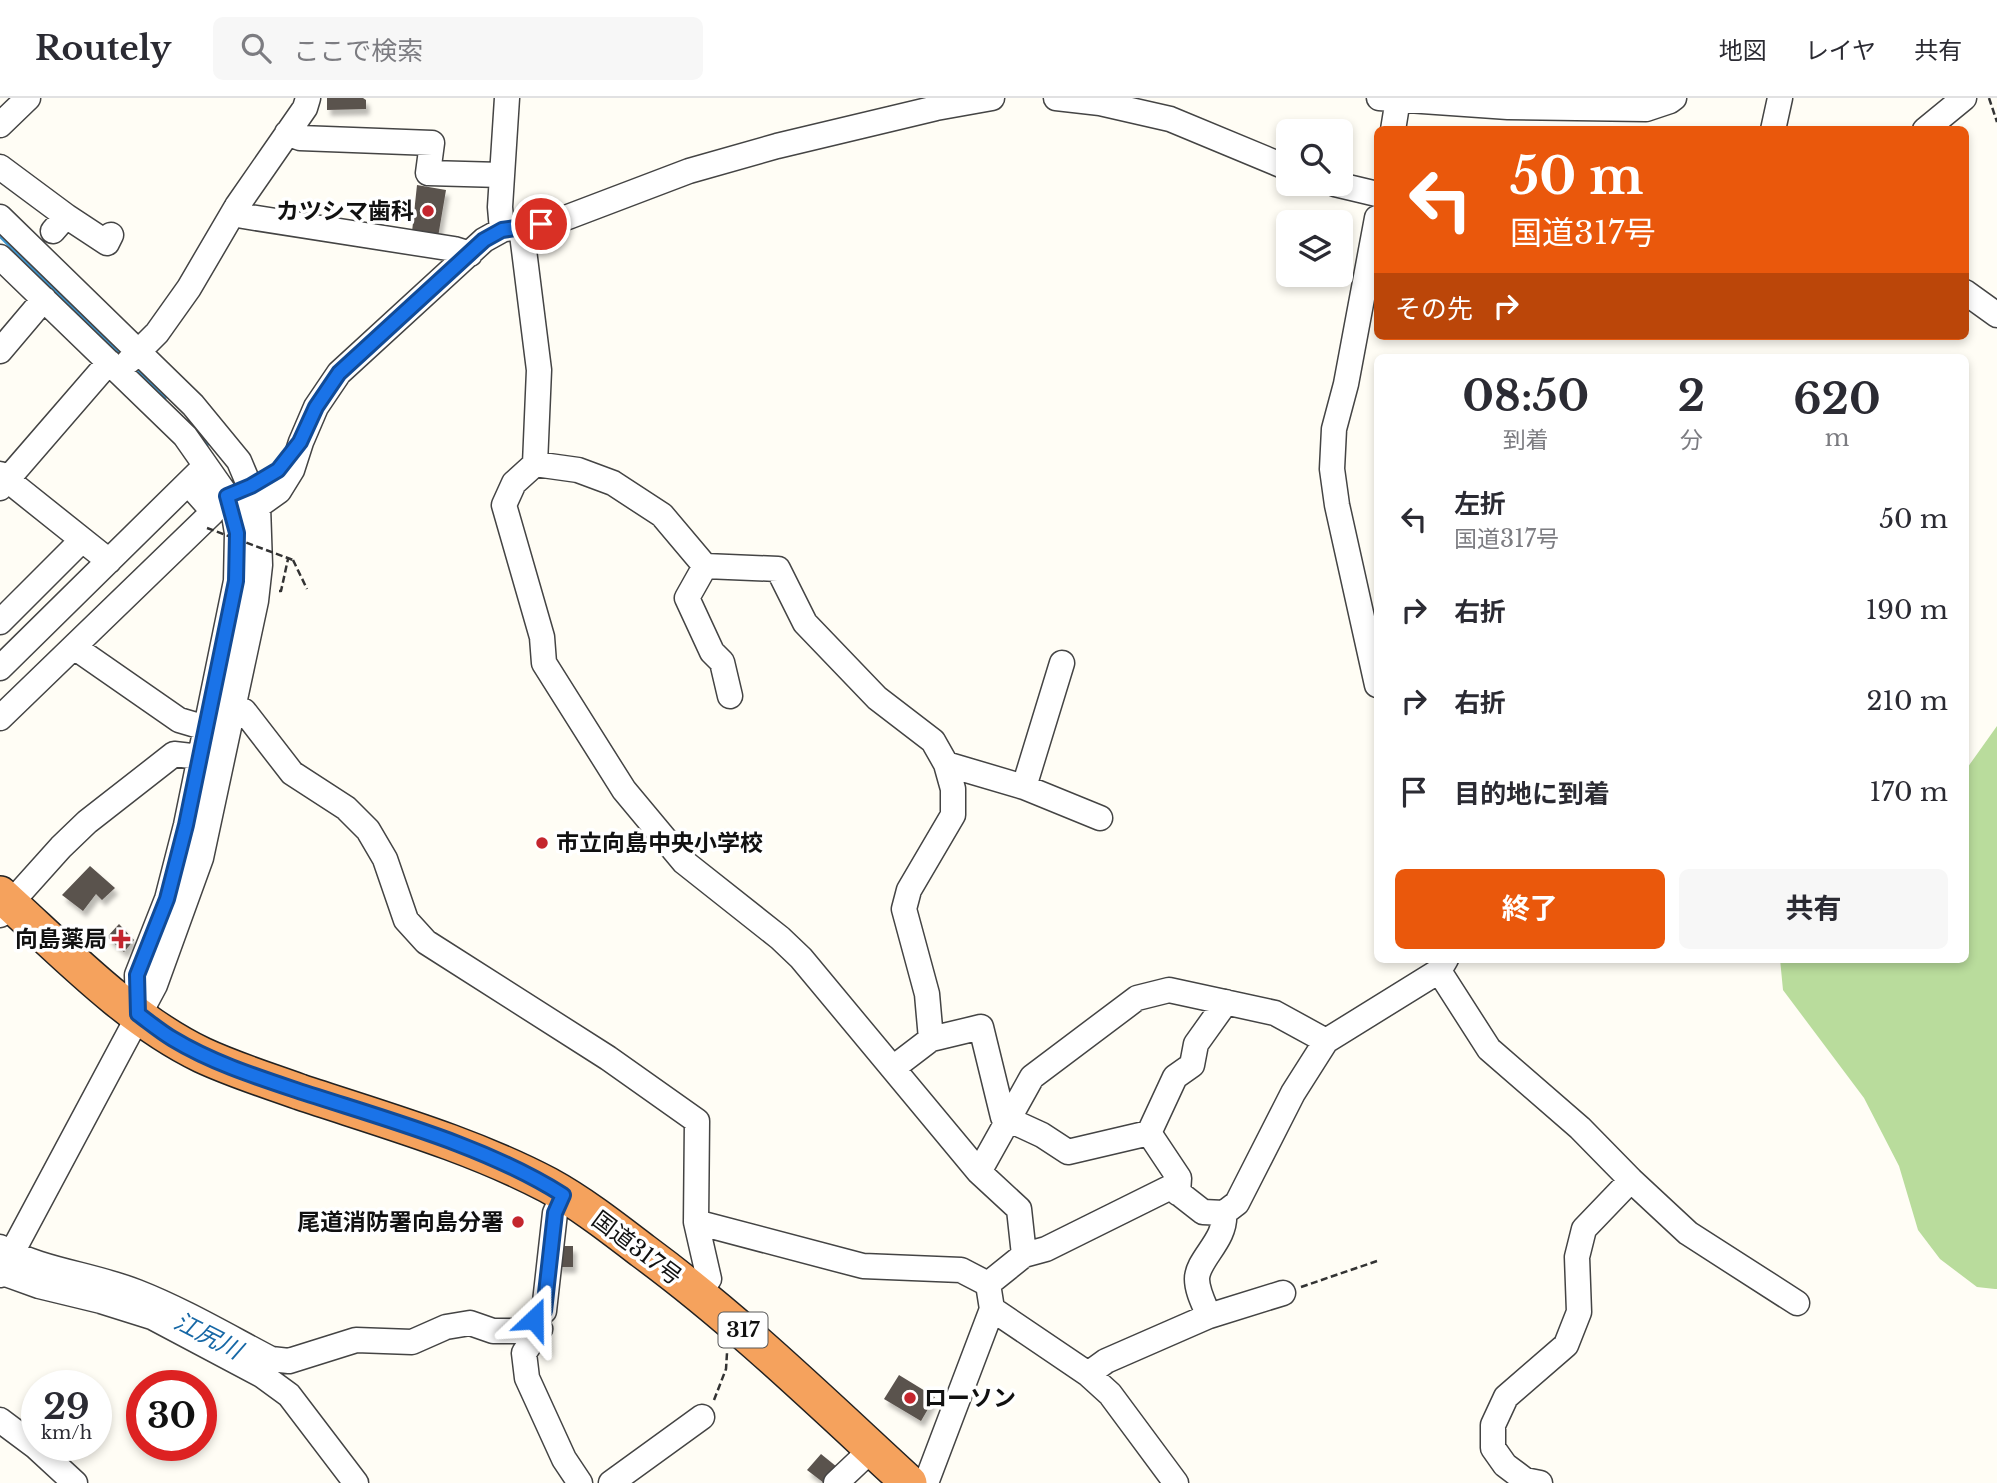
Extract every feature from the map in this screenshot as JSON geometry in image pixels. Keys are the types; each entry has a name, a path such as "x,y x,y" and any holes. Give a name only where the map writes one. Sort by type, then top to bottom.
{"highway":[{"name":"国道317号","path":"3,905 172,1039 237,1070 495,1160 563,1195 623,1236 735,1323 909,1483"}],"street":[{"path":"0,125 27,98"},
{"path":"109,561 2,481 113,367 138,351 157,333 189,288 237,206 305,108 308,98"},
{"path":"507,98 500,207 511,228 539,370 535,464 514,483 504,505 542,636 544,663 624,790 684,862 780,938 801,958 979,1172 1019,1209 1024,1255"},
{"path":"230,505 254,496 278,470 300,442 316,407 339,373 484,240 511,228 560,220 690,171 777,146 936,108 992,98"},
{"path":"1056,98 1100,103 1170,119 1276,163"},
{"path":"1392,126 1389,99 1508,107 1646,109 1670,102 1674,98"},
{"path":"1774,126 1780,98"},
{"path":"1930,126 1964,98"},
{"path":"287,133 300,138 432,143 428,173 501,175"},
{"path":"0,167 60,224 107,243 111,236"},
{"path":"1353,188 1374,193"},
{"path":"237,206 243,216 454,249 470,254"},
{"path":"0,217 193,405 239,461 254,496 260,565 256,601 200,758 167,899 137,975 138,1014"},
{"path":"1374,234 1346,384 1334,429 1332,469 1337,505 1374,672"},
{"path":"0,257 185,436 230,505 237,533 236,581 216,714 201,858 155,985 4,1264"},
{"path":"1969,295 1997,315"},
{"path":"0,351 44,299"},
{"path":"535,464 578,470 613,483 662,515 705,566 778,569 806,624 877,698 933,741 946,764 953,789 953,816 909,890 904,909 928,993 931,1039"},
{"path":"0,668 205,465"},
{"path":"0,718 212,513 188,483"},
{"path":"0,622 82,540"},
{"path":"705,566 687,598 712,652 722,662 730,696"},
{"path":"74,648 179,720 244,711 292,773 346,808 368,830 385,859 406,920 426,942 608,1058 697,1121 696,1222 709,1279 698,1294"},
{"path":"1024,787 1062,663"},
{"path":"3,905 87,822 174,754 200,758"},
{"path":"946,764 1024,787 1100,818"},
{"path":"988,1284 1024,1255 1045,1249 1171,1187 1203,1212 1224,1213 1237,1203 1293,1093 1325,1041 1442,965 1489,1049 1580,1128 1688,1233 1797,1303"},
{"path":"979,1172 1032,1077 1137,998 1169,990 1275,1013 1325,1041"},
{"path":"1149,1133 1175,1077 1192,1065 1196,1044 1226,1002"},
{"path":"893,1068 931,1039 981,1027 1003,1117 1008,1121 1042,1135 1068,1152 1149,1133"},
{"path":"1149,1133 1179,1178 1178,1193"},
{"path":"1540,1483 1525,1480 1505,1465 1493,1448 1493,1425 1506,1397 1566,1345 1579,1312 1577,1257 1584,1229 1631,1180"},
{"path":"4,1264 41,1265 136,1291 271,1359 289,1361 356,1340 412,1342 446,1327 470,1323 493,1331 518,1331 544,1311 555,1213 563,1195"},
{"path":"1209,1316 1197,1276 1225,1225 1224,1213"},
{"path":"696,1222 863,1266 961,1270 988,1284"},
{"path":"4,1264 39,1286 152,1317 263,1376 289,1395 356,1483"},
{"path":"926,1483 992,1309 988,1284"},
{"path":"1088,1374 1106,1361 1209,1316 1283,1293"},
{"path":"992,1309 1088,1374 1110,1394 1176,1483"},
{"path":"534,1319 540,1329 524,1353 527,1378 564,1459 580,1483"},
{"path":"611,1483 702,1417"},
{"path":"0,1420 36,1447 75,1483"},
{"path":"836,1483 872,1449"}],"path":[{"path":"1989,98 1997,122"},
{"path":"207,528 293,561 307,589"},
{"path":"281,591 288,559"},
{"path":"1283,1293 1377,1261"},
{"path":"702,1417 715,1398 726,1369 727,1333 735,1323"}],"green space":[{"path":"1997,726 1997,1289 1977,1287 1940,1259 1918,1230 1899,1166 1864,1098 1783,990 1780,963 1969,963 1969,765"}],"building":[{"path":"327,98 363,98 366,100 366,109 327,110"},
{"name":"カツシマ歯科","path":"417,185 446,190 438,237 412,232"},
{"path":"90,866 115,888 102,900 96,894 83,911 62,895"},
{"name":"向島薬局","path":"119,924 134,940 124,952 107,937"},
{"path":"558,1246 573,1246 573,1267 557,1267"},
{"path":"899,1375 935,1397 921,1421 884,1399"},
{"path":"821,1454 837,1467 824,1483 807,1470"}],"waterway":[{"path":"0,235 124,359"},
{"path":"131,366 164,398"},
{"path":"193,428 208,443"}],"place":[{"name":"カツシマ歯科","path":"428,211"},
{"name":"市立向島中央小学校","path":"542,843"},
{"name":"向島薬局","path":"121,939"},
{"name":"尾道消防署向島分署","path":"518,1222"},
{"name":"ローソン","path":"910,1398"}],"route":[{"path":"534,1319 544,1311 555,1213 563,1195 495,1160 237,1070 201,1054 172,1039 138,1014 137,975 167,899 186,825 236,581 237,533 227,496 265,479 278,470 300,442 316,407 339,373 484,240 502,230 541,224"}],"water label":[{"name":"江尻川","path":"208,1336"}]}
